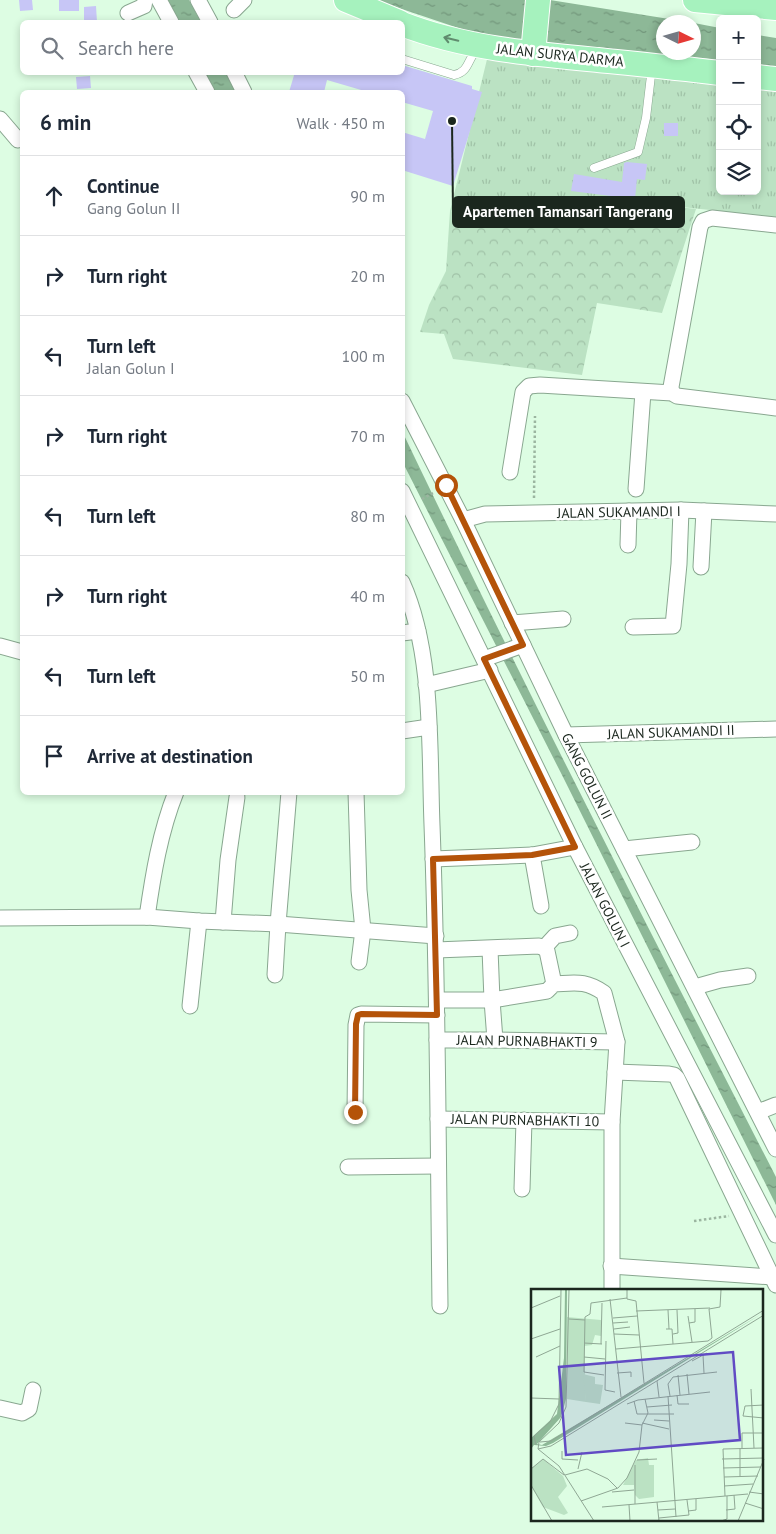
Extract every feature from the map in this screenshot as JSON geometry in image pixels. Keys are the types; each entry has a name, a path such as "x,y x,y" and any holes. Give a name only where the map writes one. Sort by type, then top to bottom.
{"main road":[{"path":"346,0 369,14 392,20"},
{"path":"533,50 538,0"},
{"path":"694,0 776,8"},
{"name":"JALAN SURYA DARMA","path":"405,25 422,32 481,46 533,50 716,73"},
{"path":"761,77 776,79"}],"street":[{"path":"128,13 144,6 145,0"},
{"path":"159,0 170,20"},
{"path":"198,0 209,20"},
{"path":"198,75 206,90"},
{"path":"236,75 243,90"},
{"path":"0,119 18,140"},
{"path":"672,393 671,387 703,220 712,218 776,225"},
{"path":"510,472 522,392 529,386 672,393 677,396 776,408"},
{"path":"636,489 643,392"},
{"name":"GANG GOLUN II","path":"405,408 463,520 512,624 519,646 776,1149"},
{"name":"JALAN GOLUN I","path":"405,497 490,661 575,847 776,1235"},
{"path":"628,545 629,510"},
{"name":"JALAN SUKAMANDI I","path":"463,520 485,514 629,510 776,514"},
{"path":"633,627 674,626 681,510"},
{"path":"701,566 704,511"},
{"path":"405,588 410,598 410,632 426,671 429,727 436,943 440,1306"},
{"path":"512,624 563,619"},
{"path":"0,646 20,651"},
{"path":"426,684 490,661 519,646"},
{"path":"405,731 429,727"},
{"name":"JALAN SUKAMANDI II","path":"566,735 776,729"},
{"path":"147,917 162,835 175,795"},
{"path":"275,975 289,795"},
{"path":"356,795 359,890 364,930 359,962"},
{"path":"223,922 228,860 237,797"},
{"path":"624,849 692,842"},
{"path":"433,859 532,855 575,847"},
{"path":"532,855 541,906"},
{"path":"0,918 147,917 364,930 436,943 490,948 539,946 547,951 554,984"},
{"path":"190,1006 199,921"},
{"path":"544,948 555,936 570,933"},
{"path":"490,948 495,1040"},
{"path":"694,987 720,980 748,976"},
{"path":"355,1112 356,1024 358,1015 437,1008 492,1000 547,991 554,984 582,983 593,986 604,993 617,1042 612,1122 612,1289"},
{"name":"JALAN PURNABHAKTI 9","path":"437,1040 617,1042"},
{"path":"615,1072 669,1074 677,1078 774,1281"},
{"path":"758,1112 776,1105"},
{"name":"JALAN PURNABHAKTI 10","path":"438,1119 612,1122"},
{"path":"522,1189 524,1120"},
{"path":"348,1168 438,1166"},
{"path":"611,1266 774,1281"},
{"path":"0,1408 22,1414 29,1409 33,1390"}],"lane":[{"path":"405,60 454,75 461,74 473,53 481,46"},
{"path":"594,168 638,152 646,118 652,65"}],"path":[{"path":"534,513 535,412"},
{"path":"417,502 439,489"},
{"path":"694,1221 743,1214"}],"green space":[{"path":"490,47 716,64 716,195 761,195 761,65 776,66 776,217 616,200 546,222 450,211"},
{"path":"616,200 696,209 662,313 597,303 582,375 453,359 444,334 420,332 429,305 446,271 450,211 546,222"}],"water":[{"path":"168,0 189,0 200,20 178,20"},
{"path":"375,0 550,0 656,17 656,54 488,38"},
{"path":"701,24 716,27 716,60 701,58"},
{"path":"761,36 776,38 776,67 761,65"},
{"path":"206,75 227,75 235,90 214,90"},
{"path":"405,437 633,899 776,1177 776,1205 563,777 405,467"}],"building":[{"path":"19,0 32,0 33,10 20,11"},
{"path":"59,0 79,0 79,11 59,11"},
{"path":"96,6 97,20 84,20 84,7"},
{"path":"405,66 472,86 472,89 482,92 453,186 405,171 405,133 425,139 433,111 405,103 405,90 361,90 327,80 324,90 290,90 294,75 405,75"},
{"path":"90,76 91,88 77,89 76,77"},
{"path":"664,123 678,123 678,136 664,136"},
{"path":"624,163 647,164 645,180 637,179 635,199 571,191 574,174 622,182"}],"place":[{"name":"Apartemen Tamansari Tangerang","path":"452,121"}],"route":[{"path":"355,1112 356,1018 358,1015 437,1015 433,859 532,855 575,847 484,659 523,645 446,485"}]}
